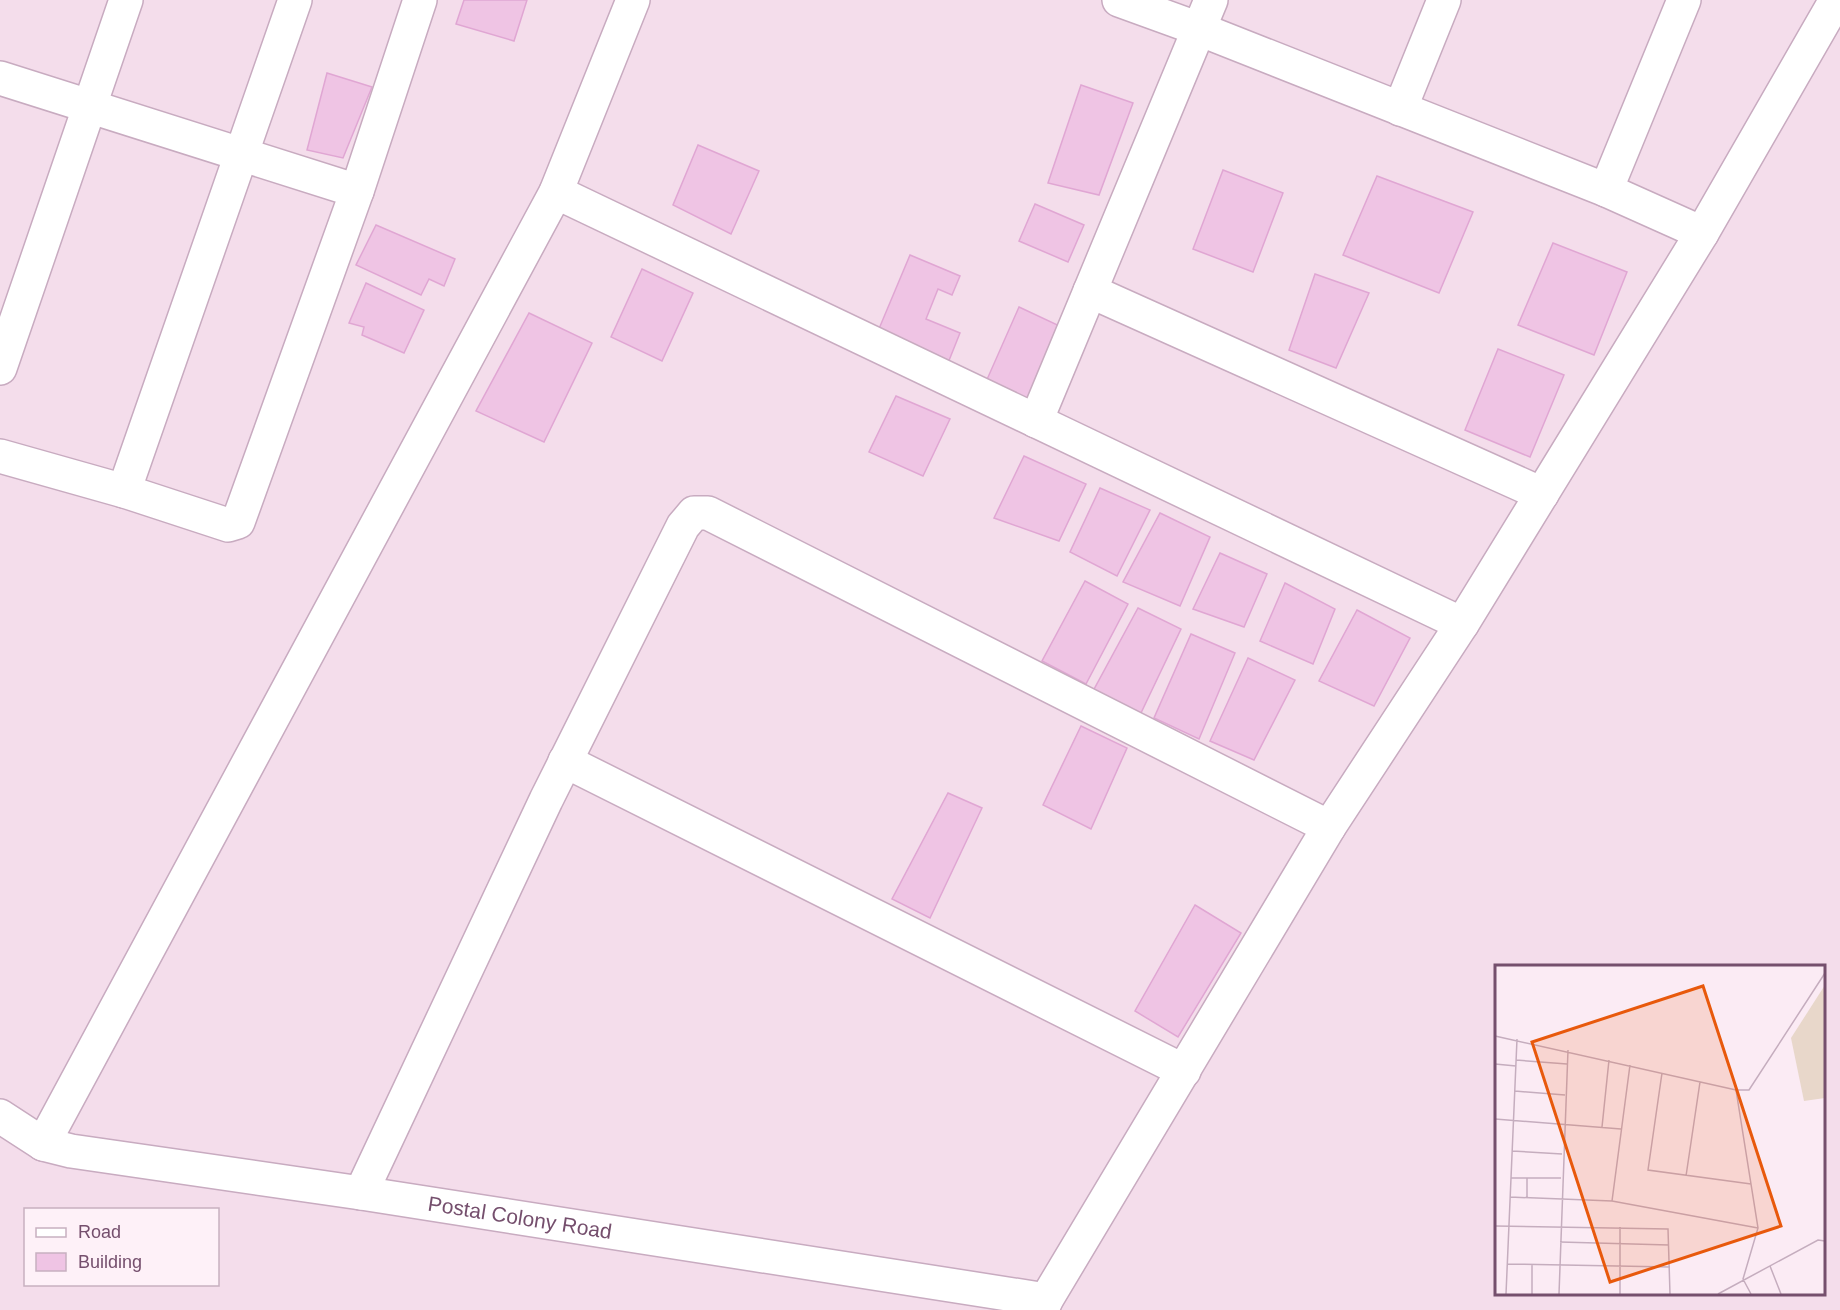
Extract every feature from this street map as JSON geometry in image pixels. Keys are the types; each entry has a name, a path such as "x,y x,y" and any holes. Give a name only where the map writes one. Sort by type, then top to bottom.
{"street":[{"path":"0,368 126,0"},
{"path":"124,491 296,0"},
{"path":"0,456 124,491 228,525 238,522 357,191 420,0"},
{"path":"43,1144 556,192 633,0"},
{"path":"1119,0 1606,190 1702,233"},
{"path":"1036,421 1211,0"},
{"path":"1400,109 1444,0"},
{"path":"1606,190 1684,0"},
{"path":"1044,1305 1329,827 1462,624 1702,233 1836,0"},
{"path":"0,78 357,191"},
{"path":"556,192 1462,624"},
{"path":"1090,291 1542,494"},
{"path":"361,1193 566,761 683,526 694,513 708,513 1329,827"},
{"path":"566,761 1184,1071"},
{"name":"Postal Colony Road","path":"0,1116 43,1144 82,1152 361,1193 1044,1305"}],"shaded area":[{"path":"0,0 1840,0 1840,1310 0,1310"}],"building":[{"path":"464,0 527,0 514,41 456,24"},
{"path":"327,73 372,87 343,158 307,150"},
{"path":"1081,85 1133,103 1099,195 1048,183"},
{"path":"698,145 759,171 731,234 673,205"},
{"path":"1223,170 1283,193 1253,272 1193,249"},
{"path":"1377,176 1473,212 1439,293 1343,255"},
{"path":"1035,204 1084,225 1068,262 1019,241"},
{"path":"376,225 455,259 444,286 429,279 421,295 356,265"},
{"path":"1553,243 1627,272 1594,355 1518,325"},
{"path":"910,255 960,276 952,295 938,289 926,319 960,333 944,373 873,343"},
{"path":"642,269 693,293 662,361 611,337"},
{"path":"1315,274 1369,293 1336,368 1289,350"},
{"path":"366,283 424,310 404,353 362,335 364,327 349,323"},
{"path":"1019,307 1064,328 1031,404 985,384"},
{"path":"529,313 592,343 544,442 476,411"},
{"path":"1498,349 1564,375 1530,457 1465,430"},
{"path":"896,396 950,419 923,476 869,452"},
{"path":"1024,456 1086,484 1059,541 994,518"},
{"path":"1100,488 1150,510 1117,576 1070,552"},
{"path":"1160,513 1210,537 1180,606 1123,582"},
{"path":"1220,553 1267,574 1244,627 1193,609"},
{"path":"1085,581 1128,604 1086,684 1042,661"},
{"path":"1285,583 1335,609 1313,664 1260,641"},
{"path":"1138,608 1181,629 1140,715 1092,693"},
{"path":"1357,610 1410,638 1374,706 1319,681"},
{"path":"1191,634 1235,653 1199,739 1154,718"},
{"path":"1248,658 1295,680 1254,760 1210,741"},
{"path":"1081,726 1127,748 1091,829 1043,805"},
{"path":"948,793 982,808 930,918 892,899"},
{"path":"1195,905 1241,933 1178,1037 1135,1011"}]}
